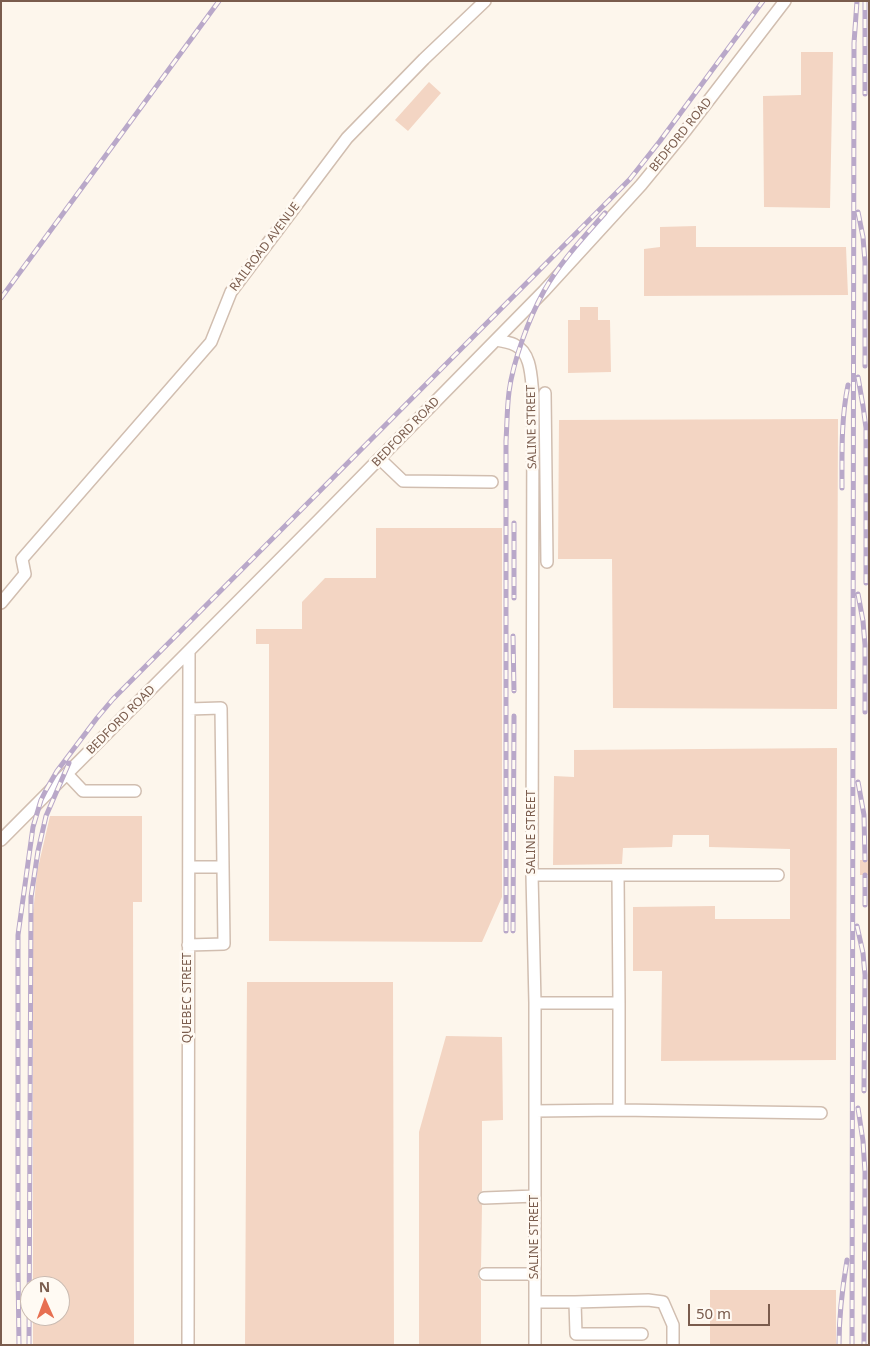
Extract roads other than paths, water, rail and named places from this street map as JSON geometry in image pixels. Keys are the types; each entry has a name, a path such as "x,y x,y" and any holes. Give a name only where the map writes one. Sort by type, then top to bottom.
{"street":[{"name":"RAILROAD AVENUE","path":"1,603 25,574 22,559 211,342 231,292 347,138 424,59 485,1"},
{"name":"BEDFORD ROAD","path":"1,840 380,459 544,291 641,185 686,130 785,1"},
{"name":"SALINE STREET","path":"496,340 509,342 524,352 528,361 533,395 532,875 535,1003 535,1345"},
{"path":"545,393 547,562"},
{"path":"380,459 403,481 492,482"},
{"path":"533,499 546,499"},
{"name":"QUEBEC STREET","path":"188,1345 189,651"},
{"path":"188,945 224,944 221,708 189,709"},
{"path":"67,774 83,791 135,791"},
{"path":"189,867 223,867"},
{"path":"532,875 778,875"},
{"path":"618,875 619,1110"},
{"path":"535,1003 619,1003"},
{"path":"535,1111 619,1110 821,1113"},
{"path":"484,1198 535,1196"},
{"path":"485,1274 535,1274"},
{"path":"535,1302 648,1300 663,1302 673,1325 674,1345"},
{"path":"575,1302 576,1334 642,1334"}],"railway":[{"path":"1,298 219,1"},
{"path":"19,1345 18,935 33,827 46,790 57,771 113,699 630,179 763,1"},
{"path":"852,1345 854,43 857,1"},
{"path":"865,1 865,94"},
{"path":"858,212 865,262 865,366"},
{"path":"506,931 506,441 509,392 522,340 544,291 565,260 605,213"},
{"path":"858,377 866,428 866,583"},
{"path":"842,488 843,423 848,385"},
{"path":"514,523 514,598"},
{"path":"858,594 865,645 865,712"},
{"path":"513,636 514,691"},
{"path":"513,931 514,716"},
{"path":"29,1345 31,897 46,816 69,763"},
{"path":"858,782 864,815 865,860"},
{"path":"865,875 865,905"},
{"path":"857,926 863,953 865,975 864,1091"},
{"path":"858,1108 865,1172 864,1345"},
{"path":"839,1345 841,1302 847,1260"}]}
